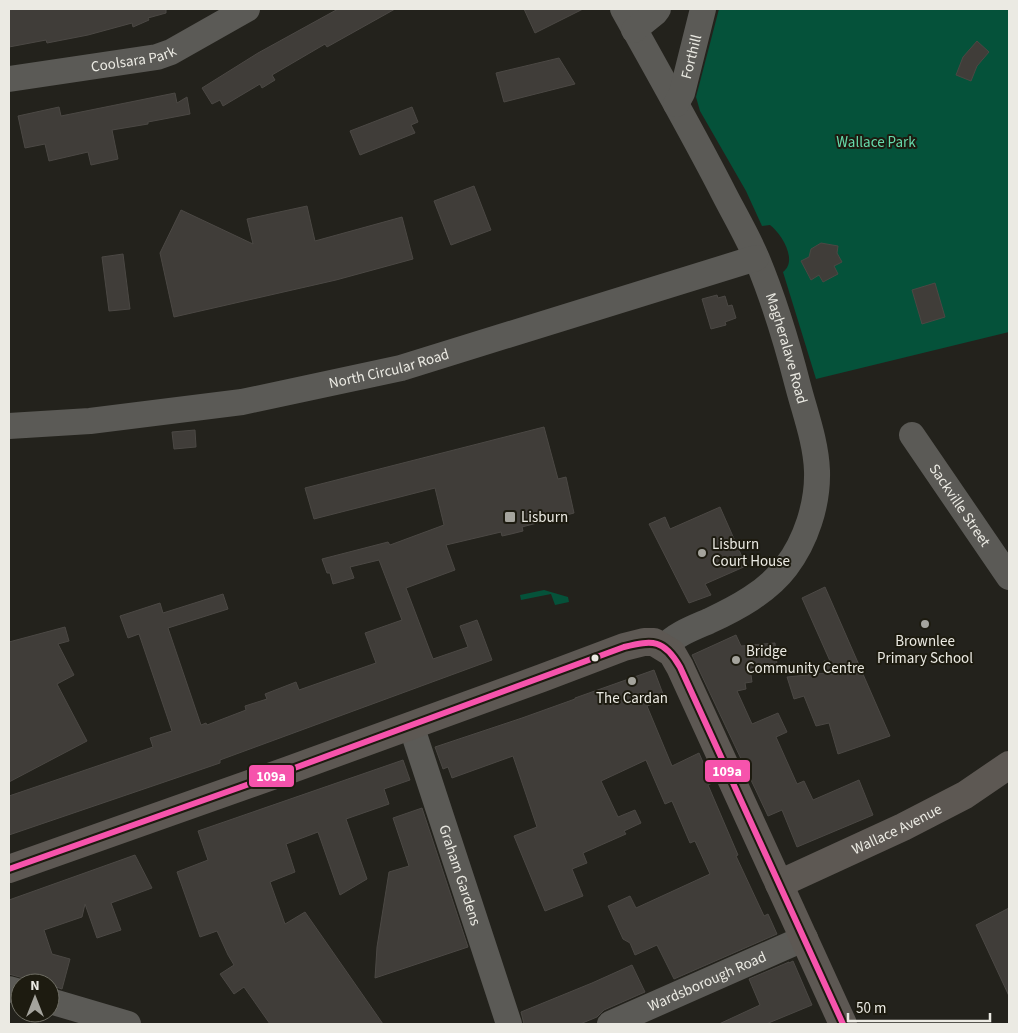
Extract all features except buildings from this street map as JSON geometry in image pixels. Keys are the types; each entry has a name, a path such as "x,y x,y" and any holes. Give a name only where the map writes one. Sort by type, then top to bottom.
{"main road":[{"path":"9,869 624,647 644,642 654,642 672,653 680,667 843,1024"},
{"name":"Wallace Avenue","path":"779,884 903,827 965,795 1009,765"}],"street":[{"name":"Coolsara Park","path":"9,79 157,57 171,52 247,9"},
{"path":"628,19 656,13 658,9"},
{"name":"Forthill","path":"676,104 682,93 703,9"},
{"name":"Magheralave Road","path":"628,19 716,178 756,258 793,367 813,445 817,471 809,521 800,545 773,582 755,596 730,611 672,638 664,647"},
{"name":"North Circular Road","path":"9,426 90,421 242,402 401,368 756,258"},
{"name":"Sackville Street","path":"912,434 1009,576"},
{"name":"Graham Gardens","path":"411,725 508,1024"},
{"name":"Wardsborough Road","path":"610,1024 805,938"},
{"path":"60,1004 128,1024"}],"green space":[{"name":"Wallace Park","path":"719,9 1009,9 1009,332 816,379 783,272 789,261 787,248 775,229 770,225 762,226 746,191 700,111 696,97"},
{"path":"544,590 568,597 569,602 555,605 551,594 521,600 520,595"}],"transit line":[{"name":"109a","path":"9,869 289,770 624,647 643,643 657,644 669,651 680,667 843,1024"}],"place":[{"name":"Lisburn","path":"510,517"},
{"name":"Lisburn Court House","path":"702,553"},
{"name":"Brownlee Primary School","path":"925,624"},
{"name":"Bridge Community Centre","path":"736,660"},
{"name":"The Cardan","path":"632,681"}]}
